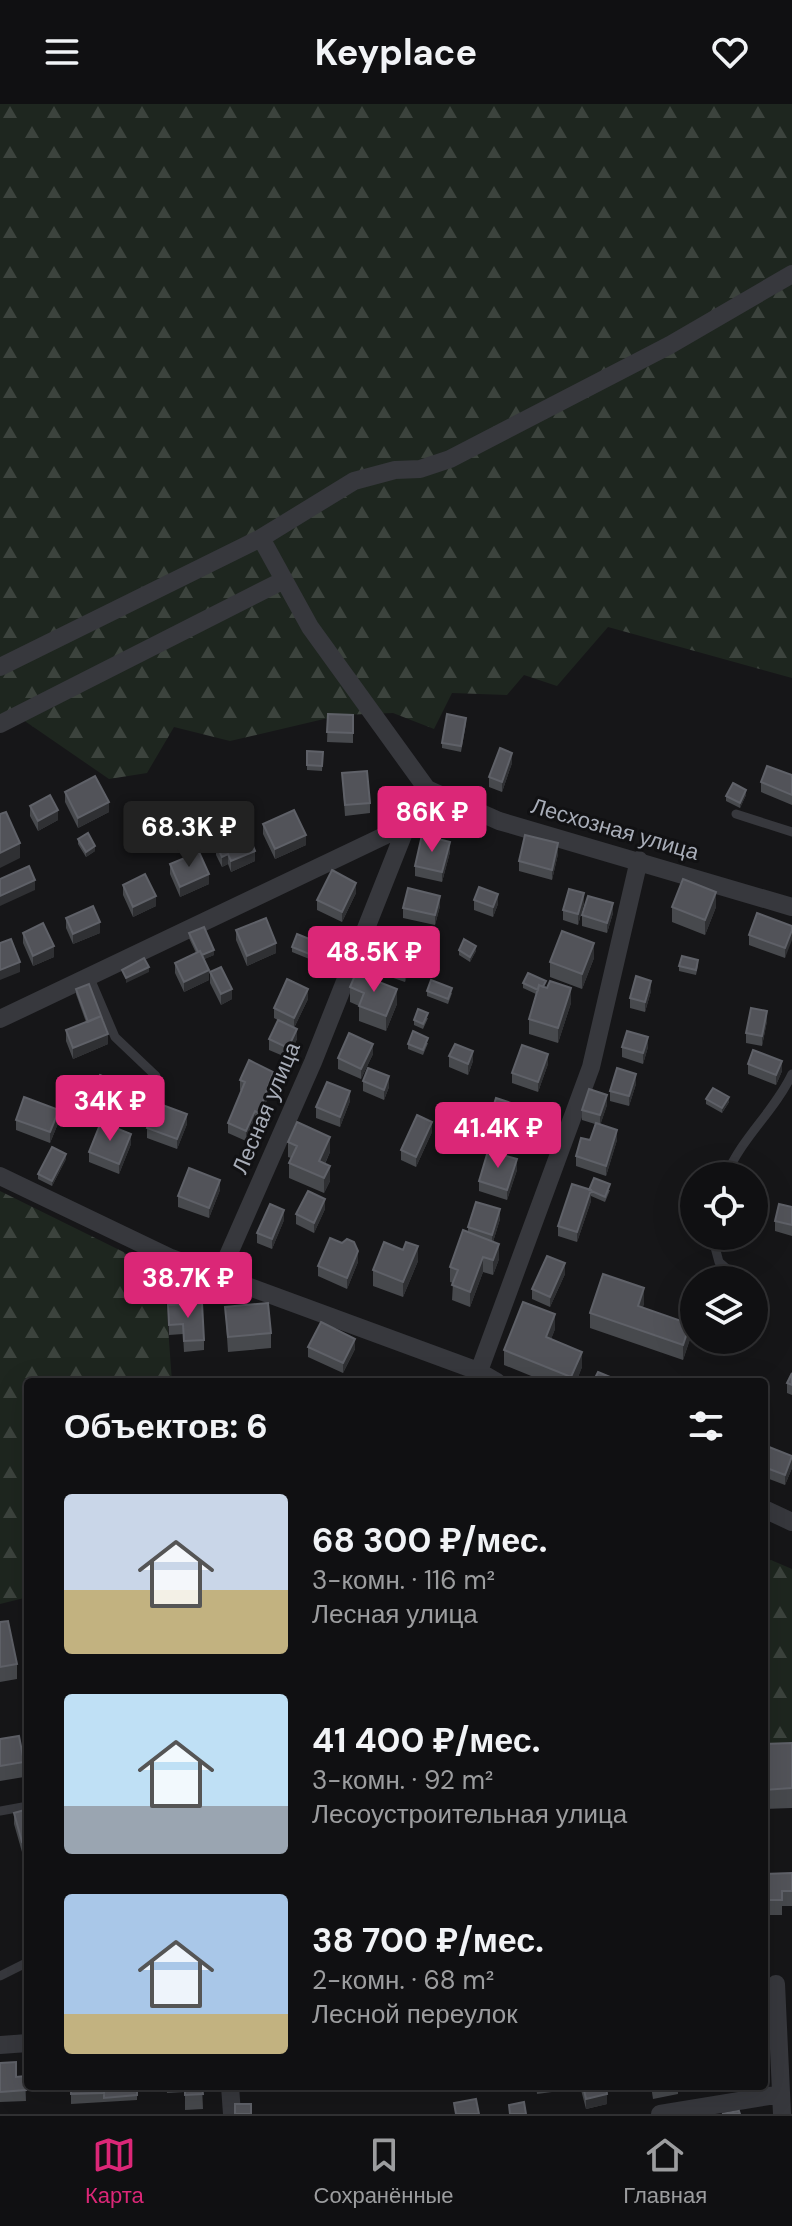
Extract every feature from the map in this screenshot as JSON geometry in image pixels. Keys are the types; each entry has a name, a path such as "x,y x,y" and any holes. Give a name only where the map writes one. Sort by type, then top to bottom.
{"street":[{"path":"0,667 261,538 354,481 395,470 420,469 450,459 670,345 792,274"},
{"path":"261,538 310,627 427,789"},
{"path":"0,724 284,580"},
{"name":"Лесная улица","path":"219,1276 313,1062 407,825 427,789"},
{"name":"Лесхозная улица","path":"427,789 499,821 792,907"},
{"path":"0,1019 407,825"},
{"path":"0,1176 171,1258 476,1376 591,1067 639,860"},
{"path":"768,1511 792,1522"},
{"path":"777,1984 782,2114"},
{"path":"0,2045 24,2043"},
{"path":"230,2090 232,2114"},
{"path":"660,2114 781,2094"}],"lane":[{"path":"736,814 792,832"},
{"path":"89,976 115,1037 156,1076"},
{"path":"733,1162 743,1142 760,1126 792,1074"},
{"path":"0,1811 24,1807"},
{"path":"0,1976 24,1964"}],"green space":[{"path":"0,104 792,104 792,678 608,627 557,686 524,675 507,695 452,693 434,729 393,713 341,715 230,741 174,727 147,773 109,779 16,715 0,722"},
{"path":"0,1191 164,1272 172,1378 24,1378 24,1598 0,1604"},
{"path":"768,1561 792,1569 792,1748 768,1750"}],"building":[{"path":"328,714 353,715 353,733 327,732"},
{"path":"447,714 466,718 461,746 442,743"},
{"path":"500,748 512,753 502,782 489,777"},
{"path":"307,751 323,752 322,766 307,765"},
{"path":"767,766 792,775 792,795 761,782"},
{"path":"367,771 370,803 345,805 342,773"},
{"path":"95,776 109,802 78,818 65,792"},
{"path":"733,783 746,790 740,803 726,796"},
{"path":"50,795 58,810 38,821 30,806"},
{"path":"199,803 202,809 209,806 218,824 196,835 184,810"},
{"path":"294,810 306,835 275,849 263,824"},
{"path":"6,812 20,843 0,853 0,814"},
{"path":"247,831 255,851 231,861 228,854 222,857 216,845"},
{"path":"88,833 95,846 86,852 78,839"},
{"path":"422,835 450,842 442,872 415,866"},
{"path":"525,835 558,843 552,870 519,861"},
{"path":"199,852 209,874 180,887 170,864"},
{"path":"29,866 35,880 0,896 0,879"},
{"path":"332,870 356,883 342,912 317,900"},
{"path":"145,874 156,896 133,907 123,885"},
{"path":"683,879 716,892 705,920 672,907"},
{"path":"479,887 498,894 493,907 474,900"},
{"path":"408,888 440,896 435,915 403,908"},
{"path":"569,889 584,893 578,914 563,910"},
{"path":"588,896 613,903 607,923 582,915"},
{"path":"93,906 100,922 73,934 66,918"},
{"path":"757,913 792,926 785,948 749,935"},
{"path":"266,918 276,943 247,956 236,930"},
{"path":"43,923 54,946 33,956 23,933"},
{"path":"204,927 214,950 202,955 189,933"},
{"path":"562,931 594,943 582,974 550,962"},
{"path":"297,934 334,949 329,962 292,947"},
{"path":"387,935 415,945 405,977 376,967"},
{"path":"11,939 20,962 0,970 0,943"},
{"path":"464,939 476,946 470,957 459,950"},
{"path":"200,951 209,970 184,982 175,963"},
{"path":"682,956 698,960 696,970 679,966"},
{"path":"144,958 149,967 126,978 122,970"},
{"path":"221,967 232,989 221,994 210,972"},
{"path":"356,973 397,989 386,1016 359,1006 364,993 350,987"},
{"path":"528,973 546,981 543,987 539,985 538,990 523,983"},
{"path":"636,976 651,981 645,1002 630,998"},
{"path":"287,979 308,989 294,1018 274,1008"},
{"path":"431,980 452,988 448,999 427,991"},
{"path":"550,981 571,988 558,1028 529,1019 539,985 547,988"},
{"path":"89,984 103,1021 101,1016 88,1022 76,989"},
{"path":"751,1008 767,1011 762,1036 746,1033"},
{"path":"418,1009 428,1013 423,1024 414,1020"},
{"path":"101,1016 108,1034 73,1048 66,1030"},
{"path":"278,1020 297,1029 288,1048 269,1039"},
{"path":"413,1031 428,1038 423,1050 408,1044"},
{"path":"627,1031 648,1037 643,1053 622,1047"},
{"path":"349,1033 373,1044 361,1069 338,1058"},
{"path":"455,1044 473,1051 468,1064 449,1056"},
{"path":"522,1045 548,1054 538,1082 512,1073"},
{"path":"753,1050 782,1061 776,1075 748,1064"},
{"path":"249,1060 273,1072 259,1113 255,1111 246,1131 228,1123 245,1082 240,1080"},
{"path":"368,1068 389,1076 384,1090 363,1081"},
{"path":"617,1068 636,1074 629,1096 610,1091"},
{"path":"100,1075 123,1086 112,1111 89,1101"},
{"path":"327,1082 350,1091 340,1117 316,1107"},
{"path":"713,1088 729,1097 722,1108 706,1099"},
{"path":"589,1089 607,1095 600,1115 582,1110"},
{"path":"24,1097 59,1110 50,1132 16,1120"},
{"path":"496,1098 523,1107 513,1135 487,1126"},
{"path":"157,1103 187,1114 177,1139 147,1128"},
{"path":"417,1115 432,1122 416,1157 401,1150"},
{"path":"101,1122 131,1134 119,1164 89,1152"},
{"path":"297,1122 330,1137 319,1161 330,1166 324,1178 289,1163 297,1146 288,1142"},
{"path":"596,1123 617,1130 606,1166 576,1156 581,1138 590,1140"},
{"path":"52,1147 66,1154 52,1181 38,1174"},
{"path":"488,1151 517,1159 507,1190 479,1181"},
{"path":"189,1168 220,1180 209,1208 178,1196"},
{"path":"594,1178 610,1184 605,1197 589,1190"},
{"path":"572,1184 591,1190 577,1232 558,1226"},
{"path":"308,1191 325,1199 314,1223 296,1214"},
{"path":"476,1202 500,1209 492,1235 468,1227"},
{"path":"270,1204 284,1210 272,1239 257,1233"},
{"path":"779,1204 792,1207 792,1225 775,1221"},
{"path":"463,1230 499,1244 493,1260 483,1257 470,1292 452,1285 458,1270 450,1267"},
{"path":"330,1238 342,1243 347,1239 354,1242 358,1251 347,1278 318,1266"},
{"path":"384,1242 403,1250 406,1242 418,1246 403,1282 373,1270"},
{"path":"547,1256 565,1263 550,1297 532,1289"},
{"path":"603,1274 644,1288 638,1306 680,1321 680,1344 590,1313"},
{"path":"523,1302 555,1314 546,1337 582,1352 571,1377 504,1350"},
{"path":"202,1303 204,1340 184,1341 183,1324 169,1325 168,1305"},
{"path":"268,1303 271,1333 228,1337 225,1307"},
{"path":"321,1322 355,1339 343,1363 308,1347"},
{"path":"598,1372 612,1378 595,1378"},
{"path":"768,1447 792,1456 785,1475 768,1469"},
{"path":"8,1621 17,1664 0,1667 0,1622"},
{"path":"19,1736 24,1762 0,1766 0,1739"},
{"path":"792,1743 792,1788 768,1790 768,1744"},
{"path":"24,1810 22,1842 14,1813"},
{"path":"792,1873 792,1891 782,1891 782,1900 768,1900 768,1874"},
{"path":"16,2062 16,2077 24,2076 26,2090 0,2092 0,2063"},
{"path":"71,2090 104,2090 104,2093 71,2094"},
{"path":"104,2090 137,2090 137,2095 104,2098"},
{"path":"185,2090 202,2090 203,2094 185,2095"},
{"path":"584,2090 606,2090 607,2094 586,2099"},
{"path":"476,2099 479,2114 456,2114 454,2103"},
{"path":"524,2102 526,2114 510,2114 509,2105"},
{"path":"235,2104 251,2104 251,2114 235,2114"}]}
